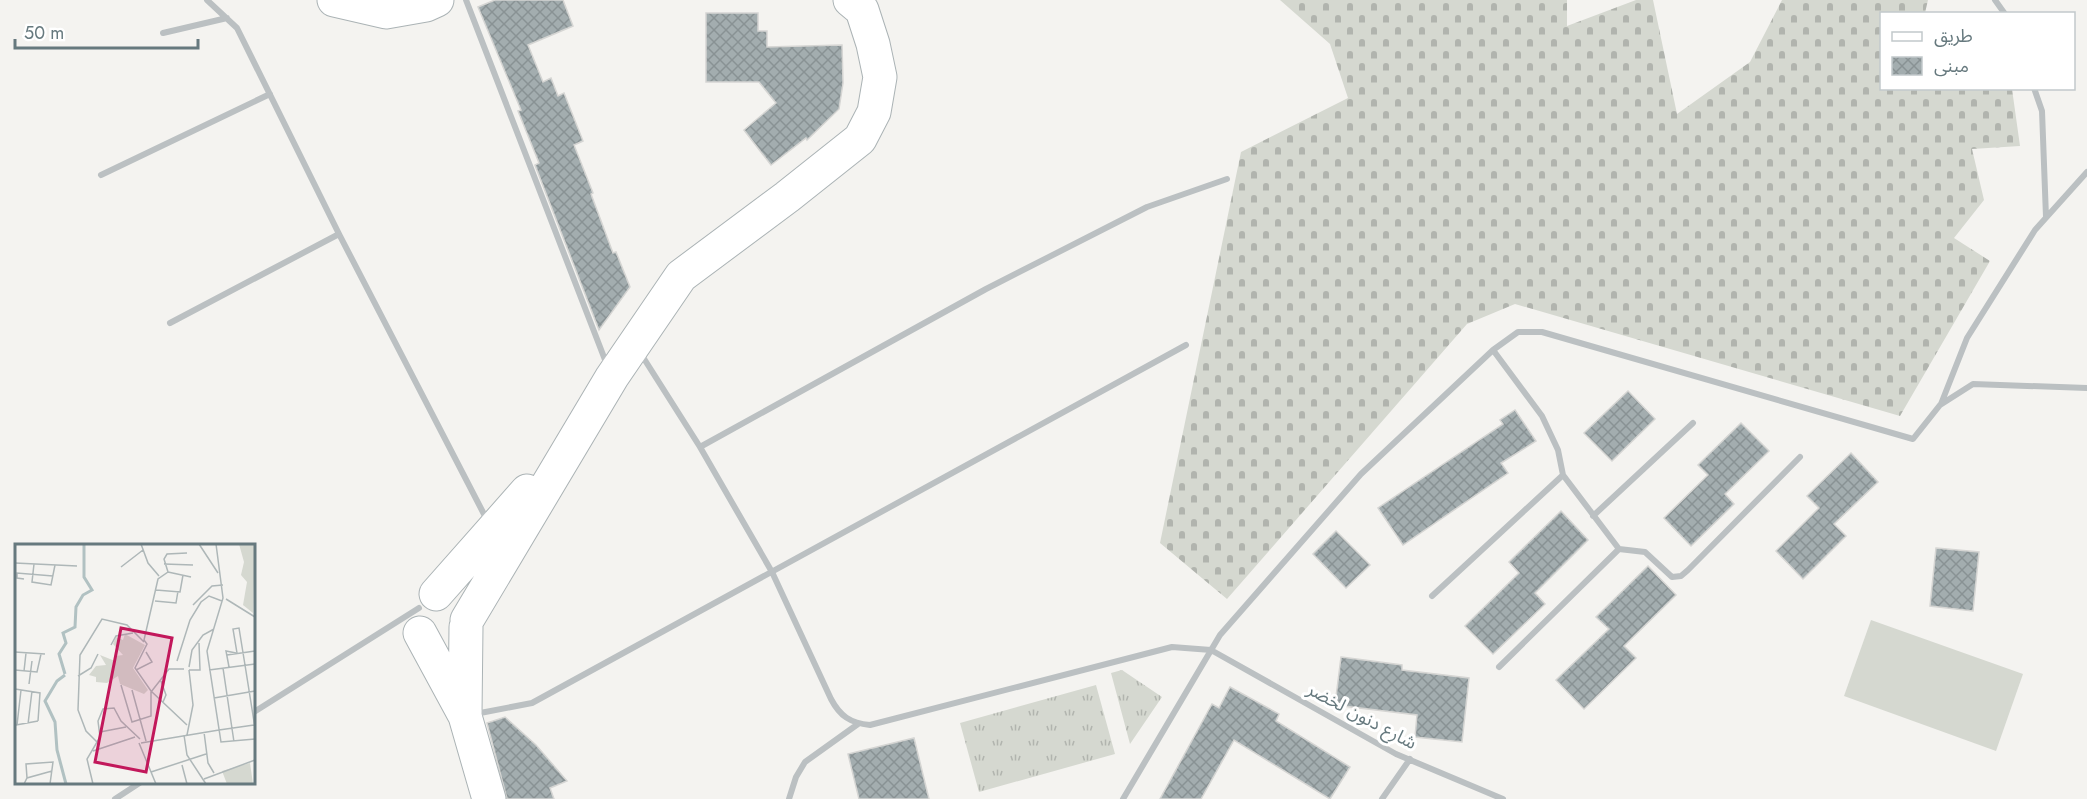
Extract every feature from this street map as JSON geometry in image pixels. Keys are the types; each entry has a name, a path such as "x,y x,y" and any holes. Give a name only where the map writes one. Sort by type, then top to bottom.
{"main road":[{"path":"334,0 386,12 437,0"},
{"path":"425,612 432,644 449,644 456,640 612,377 681,276 861,139 874,112 880,77 873,44 862,10 850,0"},
{"path":"425,612 492,529 573,441"},
{"path":"425,612 451,596 466,612 465,716"},
{"path":"425,612 465,716 489,799"}],"street":[{"path":"207,0 237,28 339,234 492,529"},
{"path":"466,0 612,377"},
{"path":"1995,0 2004,12"},
{"path":"163,33 226,18"},
{"path":"2035,90 2042,111 2046,218"},
{"path":"101,175 270,94"},
{"path":"1124,799 1220,635 1361,474 1493,350 1518,332 1542,332 1913,439 1940,405 1967,338 2035,230 2087,172"},
{"path":"700,447 986,289 1127,217 1147,207 1227,179"},
{"path":"170,323 339,234"},
{"path":"635,343 700,447 772,572 837,710 846,719 858,724 870,725 1172,647 1212,650"},
{"path":"465,716 532,703 1186,345"},
{"path":"1493,350 1542,416 1558,450 1563,475 1619,549 1645,552 1672,577 1681,576 1800,457"},
{"path":"1940,405 1973,384 2087,388"},
{"path":"1593,516 1693,423"},
{"path":"1432,596 1563,475"},
{"path":"1499,667 1619,549"},
{"path":"255,711 425,612"},
{"name":"شارع دنون لخضر","path":"1212,650 1396,754 1503,799"},
{"path":"789,799 796,777 805,762 858,724"},
{"path":"1382,799 1410,759"},
{"path":"115,799 139,784"}],"green space":[{"path":"1280,0 1567,0 1567,26 1636,0 1653,0 1677,114 1750,62 1782,0 1928,0 1925,12 1880,12 1880,90 2012,90 2020,146 1972,149 1984,200 1954,238 1990,261 1900,416 1515,304 1467,324 1227,599 1160,543 1241,152 1348,98 1330,44"},
{"path":"1871,620 2023,674 1996,751 1844,696"},
{"path":"1122,670 1162,697 1130,744 1111,673"},
{"path":"1096,685 1115,754 979,792 960,723"}],"building":[{"path":"495,0 563,0 573,26 528,45 543,82 551,78 558,96 564,93 583,141 574,145 613,253 616,252 630,287 599,330 535,165 539,163 518,111 521,110 478,7"},
{"path":"706,13 758,13 758,31 767,31 767,47 842,45 843,83 839,109 807,140 806,138 771,165 744,130 776,103 759,82 706,82"},
{"path":"1628,391 1655,419 1612,461 1584,433"},
{"path":"1515,410 1536,441 1501,463 1508,473 1403,545 1378,508 1503,424 1500,420"},
{"path":"1741,423 1769,451 1725,494 1734,504 1691,546 1664,518 1708,475 1698,465"},
{"path":"1851,453 1878,482 1834,524 1846,536 1803,579 1776,551 1819,508 1807,496"},
{"path":"1561,511 1588,540 1535,593 1545,604 1493,654 1465,626 1519,573 1509,562"},
{"path":"1336,531 1370,565 1346,588 1313,554"},
{"path":"1936,548 1979,552 1973,611 1930,606"},
{"path":"1648,566 1676,595 1624,646 1636,658 1584,709 1556,680 1609,629 1596,617"},
{"path":"1341,657 1402,665 1402,670 1469,678 1462,742 1415,737 1417,715 1335,705"},
{"path":"1230,687 1279,714 1276,721 1350,767 1330,799 1234,740 1201,799 1160,799 1212,704 1219,708"},
{"path":"505,717 536,745 567,781 550,788 554,799 507,799 487,723"},
{"path":"914,738 929,799 859,799 848,754"}]}
